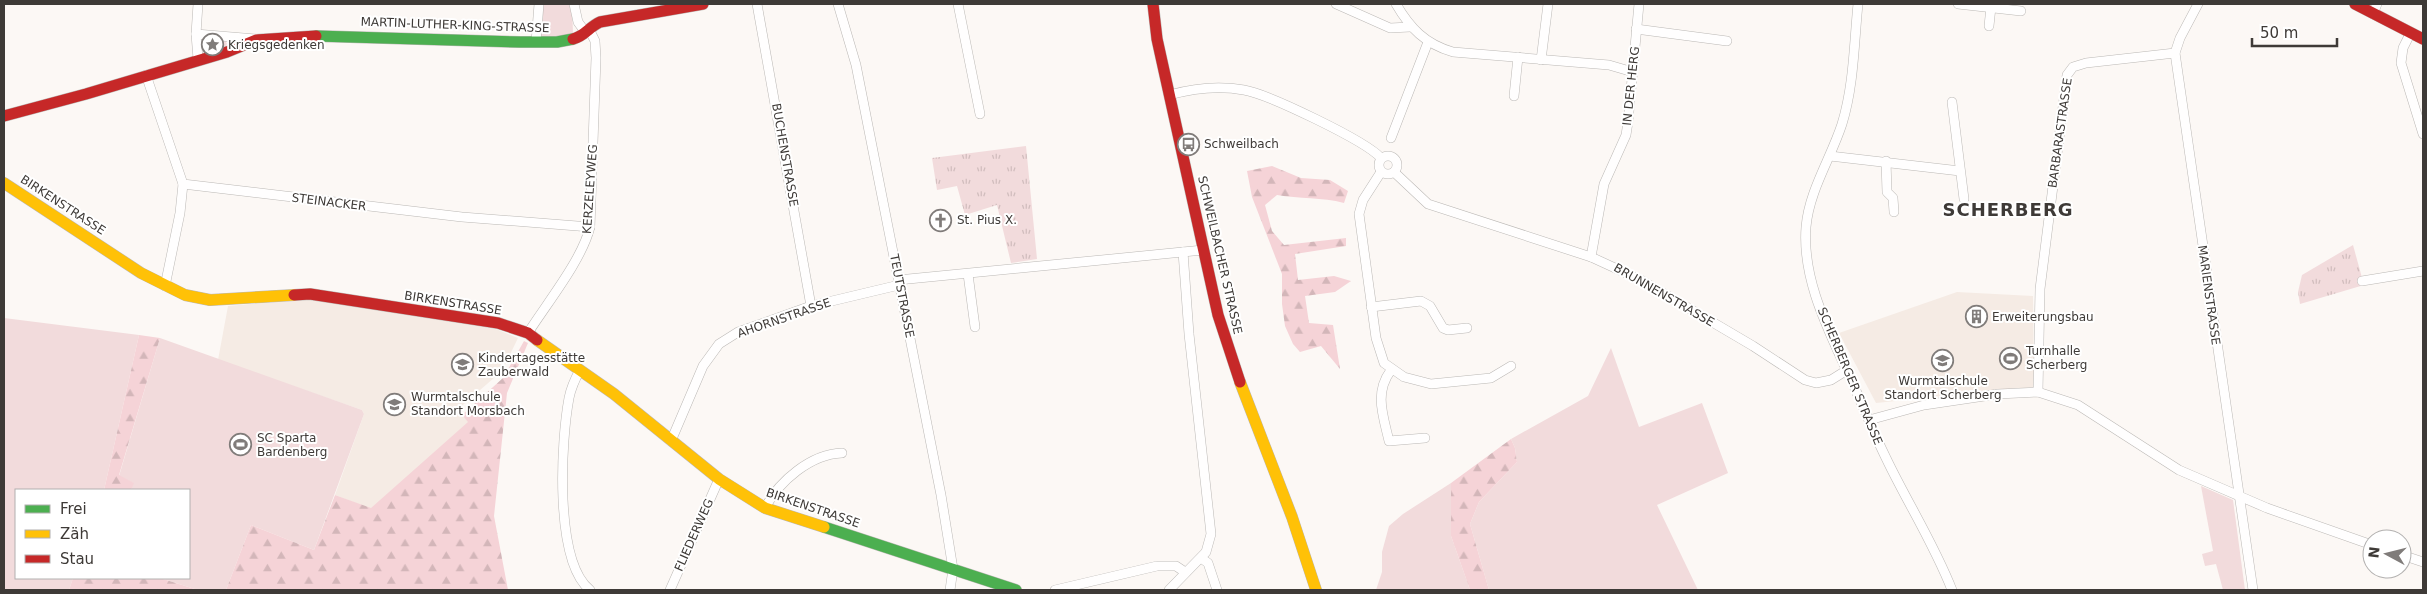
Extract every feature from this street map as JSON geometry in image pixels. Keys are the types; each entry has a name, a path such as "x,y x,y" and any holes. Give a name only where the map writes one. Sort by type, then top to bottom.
{"street":[{"path":"198,4 196,34 198,60"},
{"path":"536,42 539,4"},
{"name":"KERZELEYWEG","path":"528,333 579,254 590,227 595,41 578,22 574,4"},
{"name":"MARTIN-LUTHER-KING-STRASSE","path":"196,34 258,39 351,36 557,42 581,37 593,25 600,22 703,4"},
{"name":"BUCHENSTRASSE","path":"757,4 812,306"},
{"name":"TEUTSTRASSE","path":"838,4 856,65 941,496 953,569 950,590"},
{"path":"958,4 980,114"},
{"name":"SCHWEILBACHER STRASSE","path":"1152,4 1168,95 1218,315 1231,358 1276,474 1316,590"},
{"path":"1336,4 1390,28 1410,27"},
{"path":"1396,4 1410,27 1428,42 1453,52 1609,65 1633,72"},
{"path":"1541,60 1548,4"},
{"name":"IN DER HERG","path":"1591,257 1604,184 1626,135 1639,4"},
{"name":"SCHERBERGER STRASSE","path":"1858,4 1848,96 1830,156 1815,189 1808,213 1806,240 1815,292 1835,346 1886,458 1944,570 1952,590"},
{"path":"1958,4 2021,11"},
{"path":"2175,52 2180,38 2198,4"},
{"path":"2355,4 2375,9 2410,34 2423,39"},
{"path":"1989,26 1991,7"},
{"name":"IN DER HERG","path":"1636,29 1727,41"},
{"path":"2410,34 2403,48 2401,63 2423,134"},
{"name":"MARTIN-LUTHER-KING-STRASSE","path":"4,116 33,110 146,75 236,50 258,39"},
{"path":"1391,138 1428,42"},
{"name":"BARBARASTRASSE","path":"2038,392 2040,289 2066,75 2073,67 2086,63 2175,52"},
{"name":"MARIENSTRASSE","path":"2175,52 2253,590"},
{"path":"1514,96 1518,58"},
{"path":"146,75 183,184 180,213 165,286"},
{"name":"BRUNNENSTRASSE","path":"1168,95 1206,87 1246,90 1363,143 1381,158 1390,156 1395,159 1397,167 1394,172 1428,204 1591,257 1641,280 1753,346 1805,380 1816,383 1831,380 1847,370"},
{"path":"1952,102 1964,199"},
{"path":"1830,156 1960,171"},
{"path":"1381,158 1378,166 1382,172 1388,174 1394,172"},
{"path":"1886,162 1887,192 1893,198 1894,212"},
{"path":"1382,172 1364,200 1359,214 1376,338 1384,363 1391,370 1416,382 1432,384 1491,378 1511,366"},
{"name":"BIRKENSTRASSE","path":"4,183 141,273 184,295 210,300 310,294 498,323 528,333 614,394 719,479 765,508 953,569"},
{"name":"STEINACKER","path":"183,184 462,218 590,227"},
{"name":"AHORNSTRASSE","path":"671,441 703,366 719,344 738,332 812,306 899,282 1203,250"},
{"path":"1169,590 1201,558 1209,544 1211,534 1189,334 1183,252"},
{"path":"2362,281 2423,271"},
{"path":"968,274 975,327"},
{"path":"1371,307 1421,301 1430,306 1442,328 1467,328"},
{"path":"580,370 569,398 563,444 562,485 567,539 574,568 583,585 590,590"},
{"path":"1391,370 1384,380 1380,394 1389,441 1425,438"},
{"path":"1869,420 1932,404 1998,394 2038,392 2078,405 2179,470 2239,496 2362,541"},
{"path":"765,508 772,494 787,478 829,454 842,453"},
{"name":"FLIEDERWEG","path":"670,590 719,479"},
{"path":"1201,558 1208,563 1216,590"},
{"path":"1055,590 1157,566 1176,566 1185,572"},
{"path":"953,569 1003,588 1016,590"},
{"path":"1090,581 1092,590"}],"shaded area":[{"name":"Wurmtalschule Standort Scherberg","path":"1957,292 2033,296 2034,387 1876,403 1839,333"},
{"name":"Wurmtalschule Standort Morsbach","path":"310,299 496,329 518,338 502,371 457,410 469,422 371,509 335,495 364,414 362,410 218,360 228,306"}],"green space":[{"path":"542,4 572,4 573,34 540,39"},
{"path":"205,37 224,38 227,44 224,49 206,54 203,51 203,39"},
{"path":"1026,146 1037,259 1011,263 997,205 965,215 957,186 937,190 932,158"},
{"path":"1272,166 1301,178 1330,180 1348,191 1344,203 1277,195 1265,205 1272,231 1284,245 1346,238 1346,246 1295,254 1298,280 1334,276 1351,281 1335,292 1305,296 1309,323 1333,325 1340,369 1321,346 1300,352 1293,344 1285,326 1282,304 1282,274 1252,197 1247,171"},
{"path":"2353,245 2364,285 2300,304 2298,292 2302,275"},
{"path":"4,318 139,335 104,489 15,489 15,579 73,579 69,590 4,590"},
{"path":"139,335 160,338 119,475 134,483 131,489 104,489"},
{"name":"SC Sparta Bardenberg","path":"160,338 362,410 364,414 314,550 251,525 226,590 198,590 163,579 190,579 190,489 131,489 133,483 119,476"},
{"path":"524,341 528,343 507,393 494,516 508,590 226,590 251,525 314,550 335,495 371,508 468,422 462,415 503,378"},
{"path":"1611,348 1639,427 1702,403 1728,473 1657,505 1698,590 1489,590 1470,524 1479,502 1517,462 1515,448 1511,439 1588,396"},
{"path":"1511,439 1515,448 1517,462 1479,502 1470,524 1489,590 1470,590 1451,536 1451,483"},
{"path":"1451,483 1451,536 1470,590 1376,590 1382,572 1382,552 1389,526 1403,514"},
{"path":"2201,486 2233,500 2245,590 2223,590 2216,564 2205,566 2202,554 2213,551"},
{"path":"73,579 163,579 198,590 69,590"}],"traffic: fast":[{"path":"316,36 520,42 557,42 573,39"},
{"path":"824,527 1016,590"}],"traffic: slow":[{"path":"4,183 141,273 185,295 210,300 294,295"},
{"path":"537,340 614,394 719,479 765,508 824,527"},
{"path":"1240,382 1292,517 1316,590"}],"traffic: jam":[{"path":"573,39 581,36 600,22 703,4"},
{"path":"1153,4 1157,39 1218,315 1240,382"},
{"path":"2355,4 2423,39"},
{"path":"4,116 227,52 256,40 316,36"},
{"path":"294,295 310,294 498,323 528,333 537,340"}],"place":[{"name":"Kriegsgedenken","path":"212,45"},
{"name":"Schweilbach","path":"1188,144"},
{"name":"St. Pius X.","path":"941,220"},
{"name":"Erweiterungsbau","path":"1976,317"},
{"name":"Turnhalle Scherberg","path":"2010,358"},
{"name":"Wurmtalschule Standort Scherberg","path":"1943,360"},
{"name":"Kindertagesstätte Zauberwald","path":"462,365"},
{"name":"Wurmtalschule Standort Morsbach","path":"395,404"},
{"name":"SC Sparta Bardenberg","path":"241,445"}],"district":[{"name":"SCHERBERG","path":"2008,210"}]}
